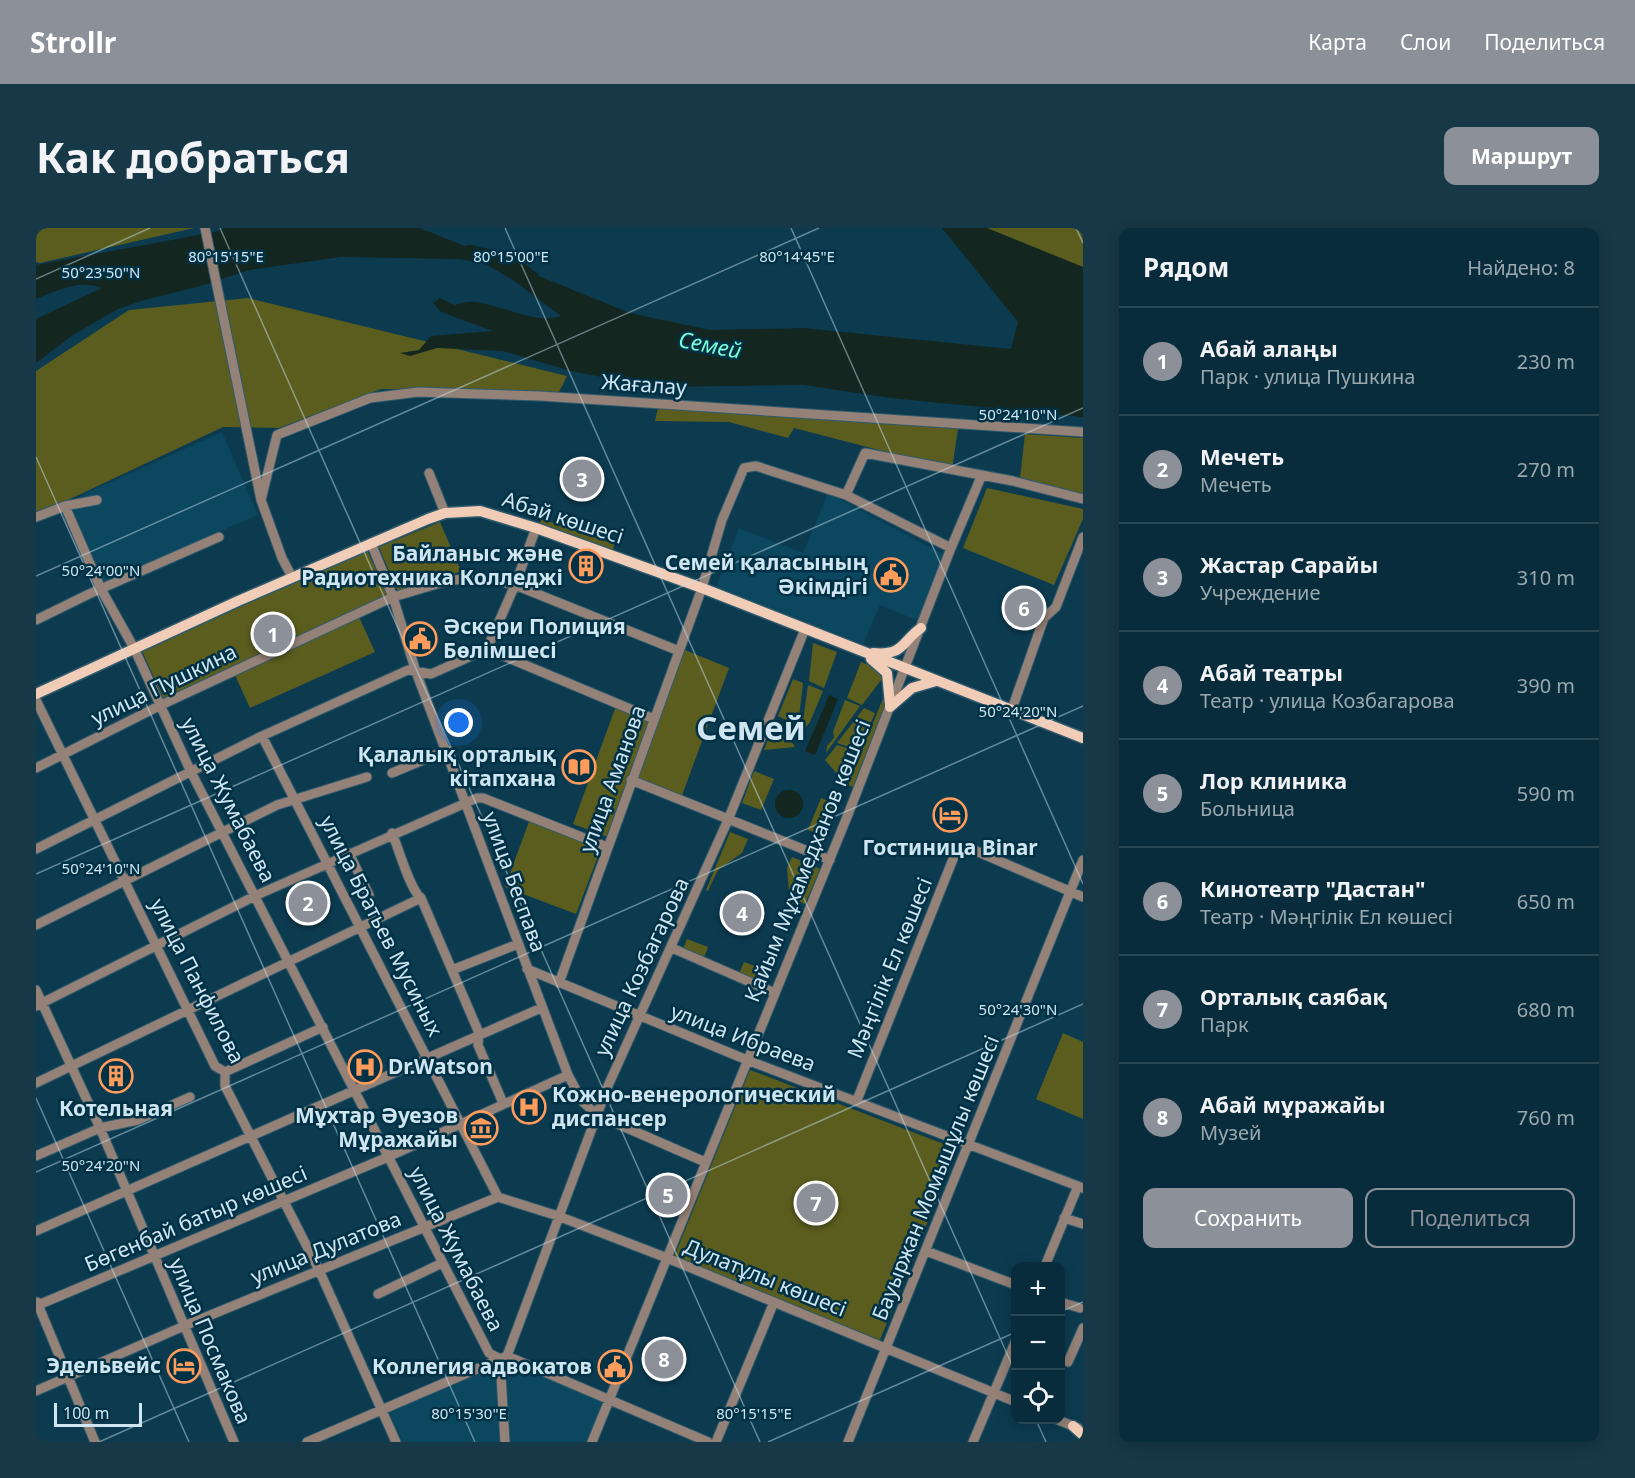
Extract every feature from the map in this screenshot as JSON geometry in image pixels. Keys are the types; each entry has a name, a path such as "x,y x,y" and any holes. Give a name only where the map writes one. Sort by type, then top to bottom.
{"main road":[{"name":"Абай көшесі","path":"36,694 371,543 445,513 480,511 536,528 702,588 1083,738"},
{"path":"864,652 889,654 898,650 921,628"},
{"path":"864,652 887,673 890,706"},
{"path":"890,706 912,688 939,681"},
{"path":"1078,1428 1083,1436"}],"street":[{"path":"205,228 261,500 282,558 292,577"},
{"name":"Жағалау","path":"261,500 277,435 370,398 418,392 540,396 1083,432"},
{"path":"951,548 846,495 865,453 981,477 1013,481 1083,499"},
{"name":"улица Аманова","path":"559,983 702,588 722,520 744,468 756,466 846,495"},
{"path":"429,473 445,513"},
{"name":"Қайым Мұхамедханов көшесі","path":"592,1442 830,860 951,548 981,477"},
{"path":"36,517 64,506 98,500"},
{"name":"улица Жумабаева","path":"64,506 101,589 134,648 191,772 224,830 442,1263 489,1353 504,1358"},
{"path":"36,849 262,736 408,670 431,674 487,649 515,585 536,528"},
{"path":"36,620 219,537"},
{"path":"1012,709 1044,618 1056,607 1083,537"},
{"name":"улица Беспава","path":"371,543 393,597 416,672 567,1075 582,1101 597,1115 705,1162"},
{"name":"улица Пушкина","path":"36,768 159,706 393,597 447,581 479,577 515,585 679,651"},
{"name":"улица Козбагарова","path":"505,1442 504,1358 597,1115 728,820 805,629"},
{"path":"487,649 654,719"},
{"name":"улица Панфилова","path":"36,700 190,1010 215,1066 225,1072 225,1086 319,1270 396,1442"},
{"name":"улица Братьев Мусиных","path":"262,736 297,799 498,1197"},
{"path":"392,773 447,750"},
{"path":"36,924 277,805 367,777"},
{"path":"631,780 830,860"},
{"path":"39,1005 257,895 466,802 483,798 607,847"},
{"path":"392,833 410,874 411,886 421,898 479,1033 478,1045 503,1103"},
{"path":"969,848 1083,897"},
{"name":"Мәңгілік Ел көшесі","path":"857,1100 957,849"},
{"path":"349,853 369,895"},
{"name":"Бауыржан Момышұлы көшесі","path":"848,1442 1083,860"},
{"path":"36,1083 421,898"},
{"path":"452,970 519,944"},
{"path":"672,948 775,993"},
{"name":"улица Ибраева","path":"527,969 747,1060 1081,1187"},
{"name":"улица Посмакова","path":"36,990 39,1005 72,1066 100,1128 234,1442"},
{"path":"36,1232 479,1033 541,1008"},
{"path":"225,1072 323,1027"},
{"name":"Бөгенбай батыр көшесі","path":"37,1304 284,1201 567,1075"},
{"path":"36,1156 100,1128 138,1120 190,1097"},
{"path":"1047,1262 1064,1218 1081,1187"},
{"path":"498,1197 558,1216 667,1258"},
{"name":"улица Дулатова","path":"36,1391 184,1326 498,1197"},
{"path":"1064,1218 1083,1224"},
{"path":"926,1251 1011,1283"},
{"name":"Дулатұлы көшесі","path":"667,1258 1011,1400"},
{"path":"378,1294 442,1263"},
{"path":"716,1442 774,1302"},
{"path":"1065,1303 1082,1306"},
{"path":"37,1304 95,1442"},
{"path":"1068,1362 1083,1328"},
{"path":"973,1442 1011,1352"},
{"path":"307,1442 504,1358 609,1401 685,1438 708,1442"}],"shaded area":[{"path":"36,228 194,228 40,263 36,262"},
{"path":"987,228 1083,228 1083,267 989,230"},
{"path":"248,298 567,376 559,392 381,389 279,428 223,427 36,515 36,371 129,310"},
{"path":"658,408 958,429 952,469 794,428 788,438 729,422 655,421"},
{"path":"222,432 258,515 100,584 66,506 84,494"},
{"path":"1025,434 1083,438 1083,495 1020,479"},
{"path":"987,488 1083,509 1083,519 1054,585 963,548"},
{"path":"828,493 945,555 919,621 880,605 863,644 716,587 739,528 803,553"},
{"path":"542,519 614,544 613,555 536,528"},
{"path":"440,522 461,571 400,597 379,547"},
{"path":"367,550 391,603 359,617 375,652 250,708 234,673 166,704 142,651"},
{"path":"813,643 837,652 824,688 809,681"},
{"path":"685,650 729,668 681,798 636,781"},
{"path":"861,662 877,668 885,675 862,705 847,698"},
{"path":"793,679 803,683 798,726 778,716"},
{"path":"808,685 823,691 810,722 804,729 804,736 800,743"},
{"path":"888,686 885,705 853,787 848,785"},
{"path":"845,700 860,706 826,753 827,746 834,738 833,732"},
{"path":"616,706 651,719 608,837 573,824"},
{"path":"864,708 875,713 859,750 837,743"},
{"path":"776,719 795,747 764,750"},
{"path":"837,745 859,752 846,784 825,760"},
{"path":"754,771 774,779 761,810 742,803"},
{"path":"821,798 838,805 825,836 808,830"},
{"path":"530,819 602,846 576,914 505,887"},
{"path":"730,832 748,839 742,853 718,870 708,891 706,890"},
{"path":"792,857 811,865 787,922 783,920 790,902 787,868"},
{"path":"814,866 820,869 805,904 799,902"},
{"path":"687,939 708,947 703,960 682,951"},
{"path":"744,962 765,970 760,983 739,974"},
{"path":"1063,1033 1083,1042 1083,1119 1036,1099"},
{"path":"750,1070 957,1149 880,1340 674,1257"},
{"path":"505,1362 606,1402 589,1442 403,1442 389,1412"}],"water":[{"path":"225,228 420,228 630,313 710,330 803,328 1011,349 1018,322 942,228 987,228 1083,267 1083,417 890,398 804,385 656,387 575,372 503,351 437,348 410,356 400,353 419,350 431,336 493,331 441,312 433,303 440,298 455,305 478,302 539,318 561,316 513,280 484,263 458,259 341,257 249,270 118,309 73,335 36,363 36,319 102,288 77,285 36,299 36,265 215,232"},
{"path":"829,695 838,699 815,755 805,751"},
{"path":"789,790 799,794 803,804 799,814 789,818 779,814 775,804 779,794"}],"waterway":[{"name":"Семей","path":"469,250 507,258 534,277"}],"place":[{"name":"Жастар Сарайы","path":"582,479"},
{"name":"Байланыс және Радиотехника Колледжі","path":"586,566"},
{"name":"Семей қаласының Әкімдігі","path":"891,575"},
{"name":"Кинотеатр \"Дастан\"","path":"1024,608"},
{"name":"Абай алаңы","path":"273,634"},
{"name":"Әскери Полиция Бөлімшесі","path":"420,639"},
{"name":"Қалалық орталық кітапхана","path":"579,767"},
{"name":"Гостиница Binar","path":"950,815"},
{"name":"Мечеть","path":"308,903"},
{"name":"Абай театры","path":"742,913"},
{"name":"Dr.Watson","path":"365,1067"},
{"name":"Котельная","path":"116,1076"},
{"name":"Кожно-венерологический диспансер","path":"529,1107"},
{"name":"Мұхтар Әуезов Мұражайы","path":"481,1128"},
{"name":"Лор клиника","path":"668,1195"},
{"name":"Орталық саябақ","path":"816,1203"},
{"name":"Абай мұражайы","path":"664,1359"},
{"name":"Эдельвейс","path":"184,1366"},
{"name":"Коллегия адвокатов","path":"615,1367"}],"district":[{"name":"Семей","path":"751,728"}]}
